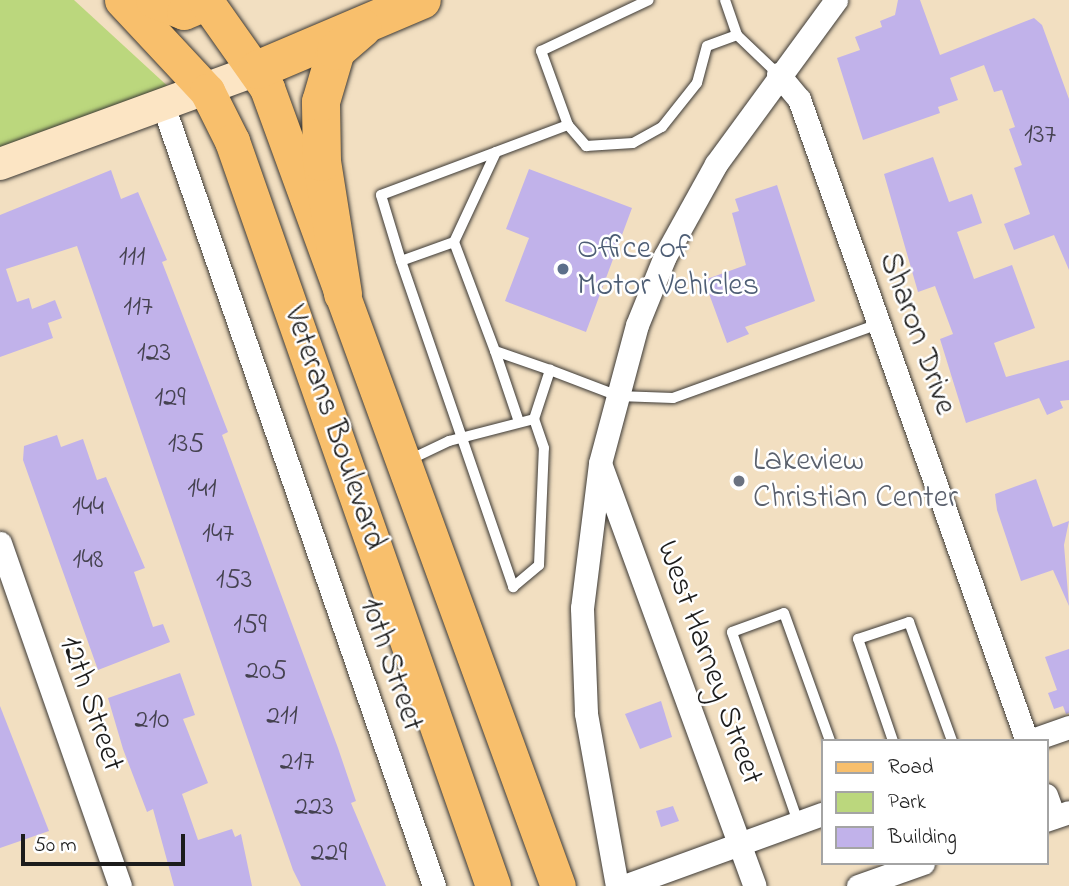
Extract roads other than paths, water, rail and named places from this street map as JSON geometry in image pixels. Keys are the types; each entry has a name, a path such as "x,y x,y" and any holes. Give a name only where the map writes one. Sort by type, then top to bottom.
{"highway":[{"path":"257,70 362,29 422,0"},
{"path":"343,294 322,162 321,102 336,51 362,29"}],"main road":[{"name":"Veterans Boulevard","path":"122,0 207,91 232,142 493,886"},
{"path":"153,0 184,12 207,1"},
{"name":"Veterans Boulevard","path":"207,1 257,70 343,294 558,886"},
{"path":"0,164 164,108 257,70"},
{"path":"351,480 404,462"}],"street":[{"path":"617,886 586,713 582,608 600,463 618,397 665,256 716,164 778,74 836,0"},
{"name":"Sharon Drive","path":"778,74 799,99 1027,739"},
{"name":"10th Street","path":"164,108 434,886"},
{"name":"West Harney Street","path":"600,463 755,886"},
{"name":"12th Street","path":"0,543 120,886"},
{"path":"1034,739 1069,727"},
{"path":"1048,799 1056,816"},
{"path":"624,886 820,815"},
{"path":"873,878 916,865"}],"lane":[{"path":"649,0 541,51 568,125 586,146 633,143 662,127 697,83 707,46 737,36"},
{"path":"725,0 737,36 778,74"},
{"path":"550,370 534,419 544,448 539,565 513,587 460,438 381,195 568,125"},
{"path":"401,261 454,242 496,152"},
{"path":"454,242 519,422"},
{"path":"495,351 618,397 673,398 879,324"},
{"path":"404,462 460,438 534,419"},
{"path":"798,822 732,632 784,613 830,739"},
{"path":"892,739 858,639 909,622 951,739"}],"place":[{"name":"Office of Motor Vehicles","path":"563,269"},
{"name":"Lakeview Christian Center","path":"739,481"}]}
